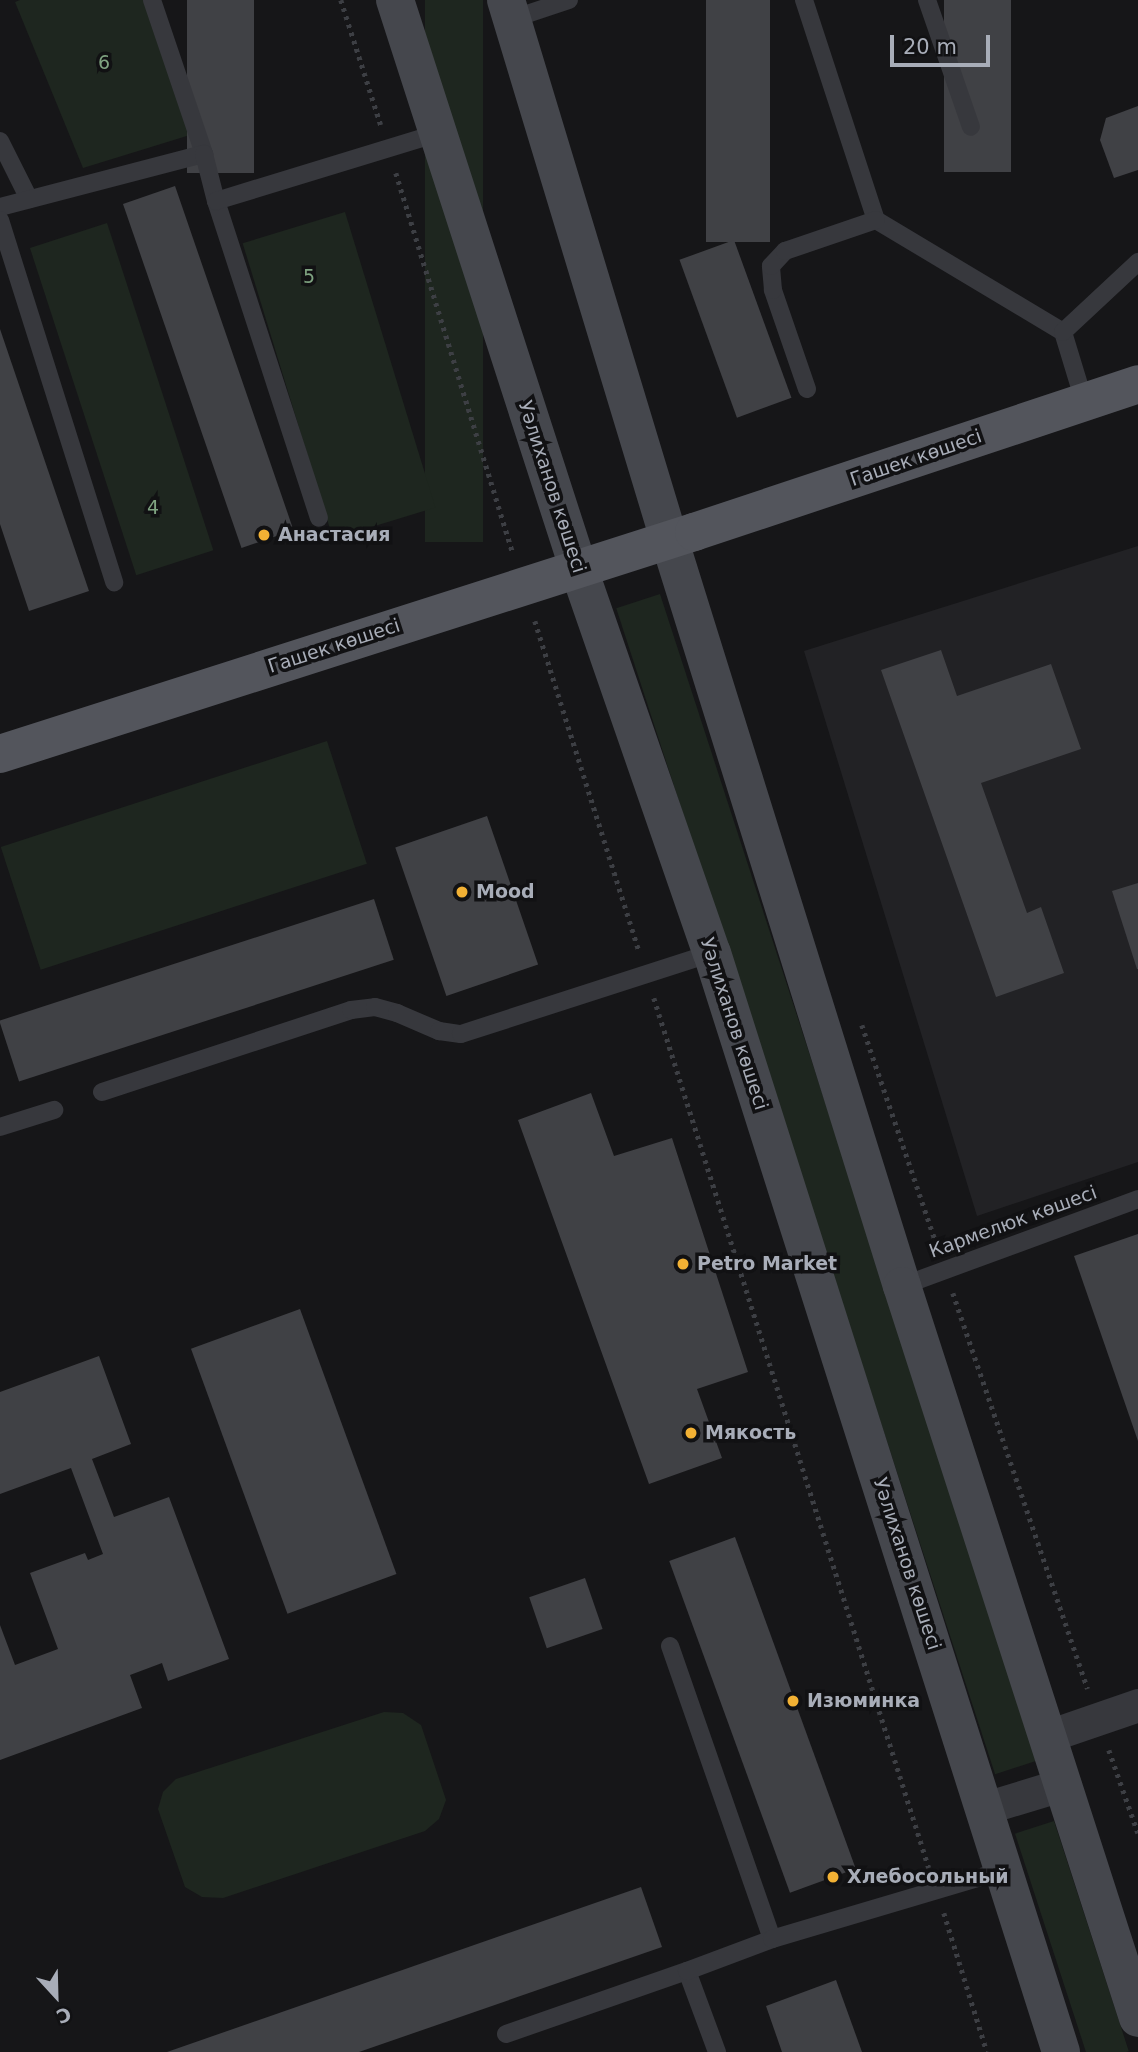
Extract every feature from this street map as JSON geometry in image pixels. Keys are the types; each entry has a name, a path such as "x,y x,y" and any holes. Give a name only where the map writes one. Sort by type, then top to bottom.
{"main road":[{"name":"Уәлиханов көшесі","path":"395,0 578,567 712,953 1061,2052"},
{"path":"509,9 681,535 902,1286 1138,2018"},
{"name":"Гашек көшесі","path":"0,754 681,535 1138,384"}],"street":[{"path":"1048,1736 1138,1705"},
{"path":"985,1808 1064,1784"}],"lane":[{"path":"152,0 204,153 216,201 319,518"},
{"path":"509,9 569,0"},
{"path":"804,0 876,220 1063,332 1084,401"},
{"path":"927,0 971,127"},
{"path":"216,201 439,133"},
{"path":"0,141 29,198"},
{"path":"0,207 204,153"},
{"path":"0,220 114,582"},
{"path":"807,389 773,290 771,267 785,251 876,220"},
{"path":"1063,332 1138,262"},
{"path":"102,1092 351,1010 375,1007 397,1013 439,1031 461,1034 712,953"},
{"path":"0,1127 54,1110"},
{"name":"Кармелюк көшесі","path":"902,1286 1138,1199"},
{"path":"670,1646 772,1939"},
{"path":"506,2035 772,1939 1005,1870"},
{"path":"687,1971 717,2052"}],"path":[{"path":"341,0 988,2052"},
{"path":"860,1019 1138,1833"}],"shaded area":[{"path":"1138,546 1138,1162 977,1216 804,651"}],"green space":[{"name":"6","path":"145,0 190,135 83,168 15,2"},
{"path":"425,0 483,0 483,542 425,542"},
{"name":"5","path":"345,212 435,507 333,539 243,243"},
{"name":"4","path":"107,223 213,550 136,575 30,248"},
{"path":"660,594 1039,1760 995,1774 616,608"},
{"path":"327,741 367,864 41,970 1,847"},
{"path":"384,1712 403,1713 421,1725 446,1800 439,1819 425,1831 223,1898 202,1897 185,1887 158,1809 163,1792 176,1779"},
{"path":"1054,1821 1129,2051 1086,2052 1015,1834"}],"building":[{"path":"187,0 254,0 254,173 187,173"},
{"path":"706,0 770,0 770,242 706,242"},
{"path":"944,0 1011,0 1011,172 944,172"},
{"path":"1138,106 1138,170 1114,178 1100,140 1106,118"},
{"path":"175,186 294,530 242,548 123,204"},
{"path":"734,240 791,398 737,418 679,260"},
{"path":"0,329 89,591 29,611 0,524"},
{"path":"941,650 957,696 1051,664 1081,749 981,783 1027,913 1041,907 1064,973 996,997 881,670"},
{"name":"Mood","path":"487,816 538,964 446,996 395,848"},
{"path":"1138,883 1138,969 1137,969 1112,891"},
{"path":"374,899 394,960 19,1082 0,1021"},
{"path":"591,1093 614,1156 672,1138 748,1372 697,1389 722,1458 649,1484 518,1120"},
{"path":"1138,1234 1138,1441 1074,1256"},
{"path":"300,1309 396,1574 287,1614 191,1349"},
{"path":"99,1356 131,1444 92,1459 114,1517 169,1497 229,1659 168,1681 162,1663 130,1675 142,1708 0,1760 0,1625 15,1665 58,1649 30,1573 85,1553 88,1560 103,1554 71,1468 0,1494 0,1392"},
{"path":"735,1537 856,1869 790,1893 669,1561"},
{"path":"585,1578 603,1629 547,1648 529,1597"},
{"path":"641,1887 662,1947 359,2052 167,2052"},
{"path":"836,1980 862,2052 782,2052 766,2006"}],"place":[{"name":"Анастасия","path":"264,535"},
{"name":"Mood","path":"462,892"},
{"name":"Petro Market","path":"683,1264"},
{"name":"Мякость","path":"691,1433"},
{"name":"Изюминка","path":"793,1701"},
{"name":"Хлебосольный","path":"833,1877"}]}
